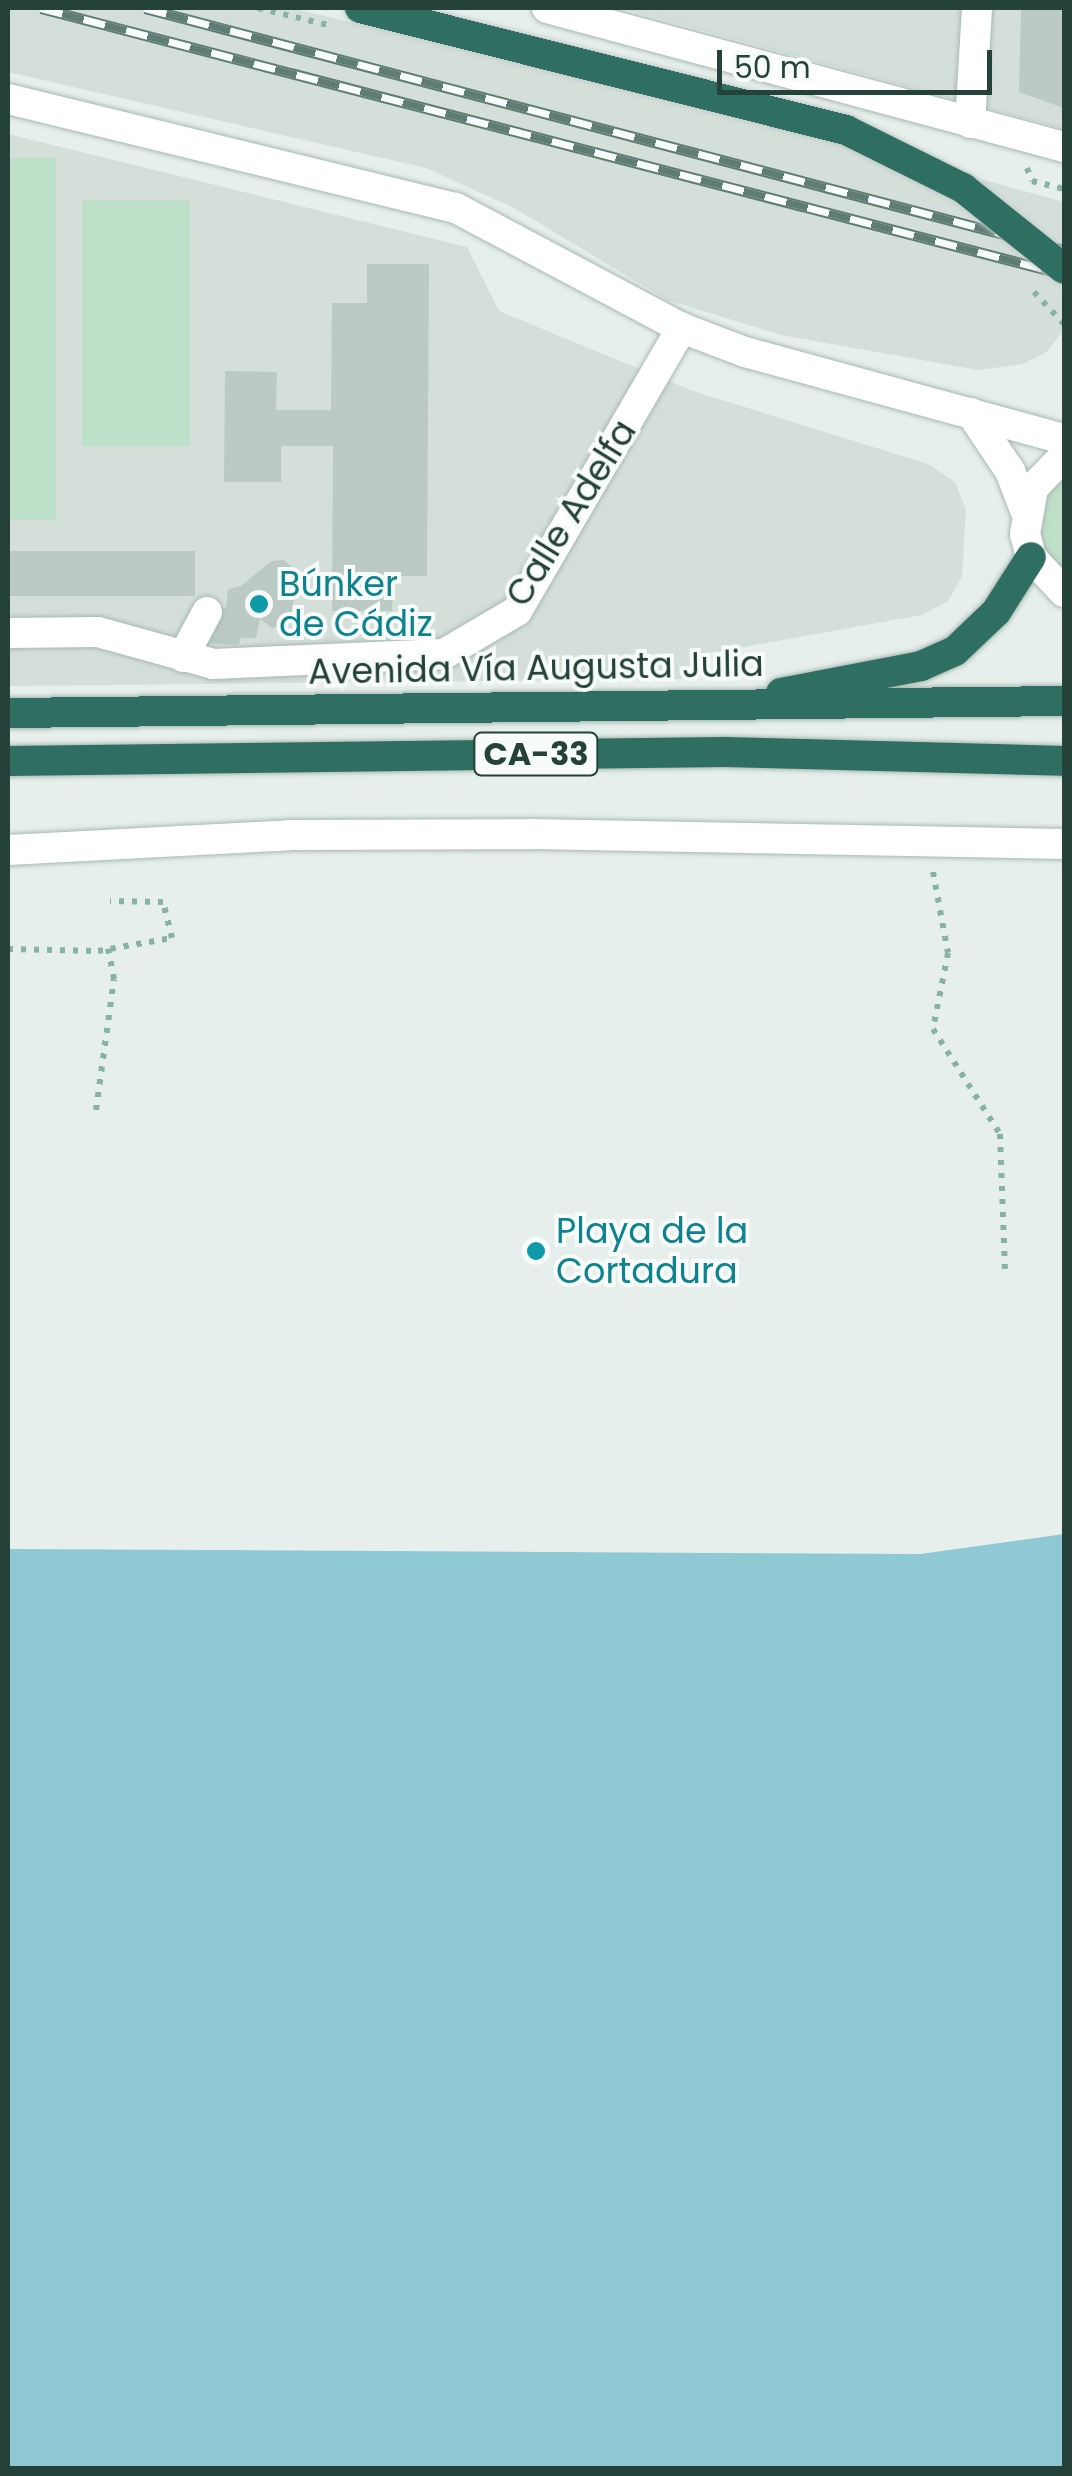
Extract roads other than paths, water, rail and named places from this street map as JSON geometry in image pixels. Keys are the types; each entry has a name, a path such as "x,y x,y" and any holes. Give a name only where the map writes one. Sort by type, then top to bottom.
{"highway":[{"path":"357,20 846,130 963,188 1064,269"},
{"path":"756,702 807,683 921,666 955,652 996,612 1031,557"},
{"name":"Avenida Vía Augusta Julia","path":"8,712 1064,701"},
{"name":"CA-33","path":"8,761 725,752 1064,760"}],"street":[{"path":"547,8 1064,147"},
{"path":"970,123 977,8"},
{"path":"8,99 456,208 682,328 1064,439"},
{"name":"Calle Adelfa","path":"8,633 98,632 213,664 444,654 517,611 682,328"},
{"path":"970,413 1010,472 1025,510 1031,557 1064,592"},
{"path":"1025,510 1046,469 1064,456"},
{"path":"183,657 207,612"},
{"path":"8,850 309,835 1064,844"}],"water":[{"path":"1064,1534 1064,2468 8,2468 8,1549 920,1554"}],"railway":[{"path":"41,8 1064,274"},
{"path":"145,8 1064,250"}],"place":[{"name":"Búnker de Cádiz","path":"259,604"},
{"name":"Playa de la Cortadura","path":"536,1251"}]}
